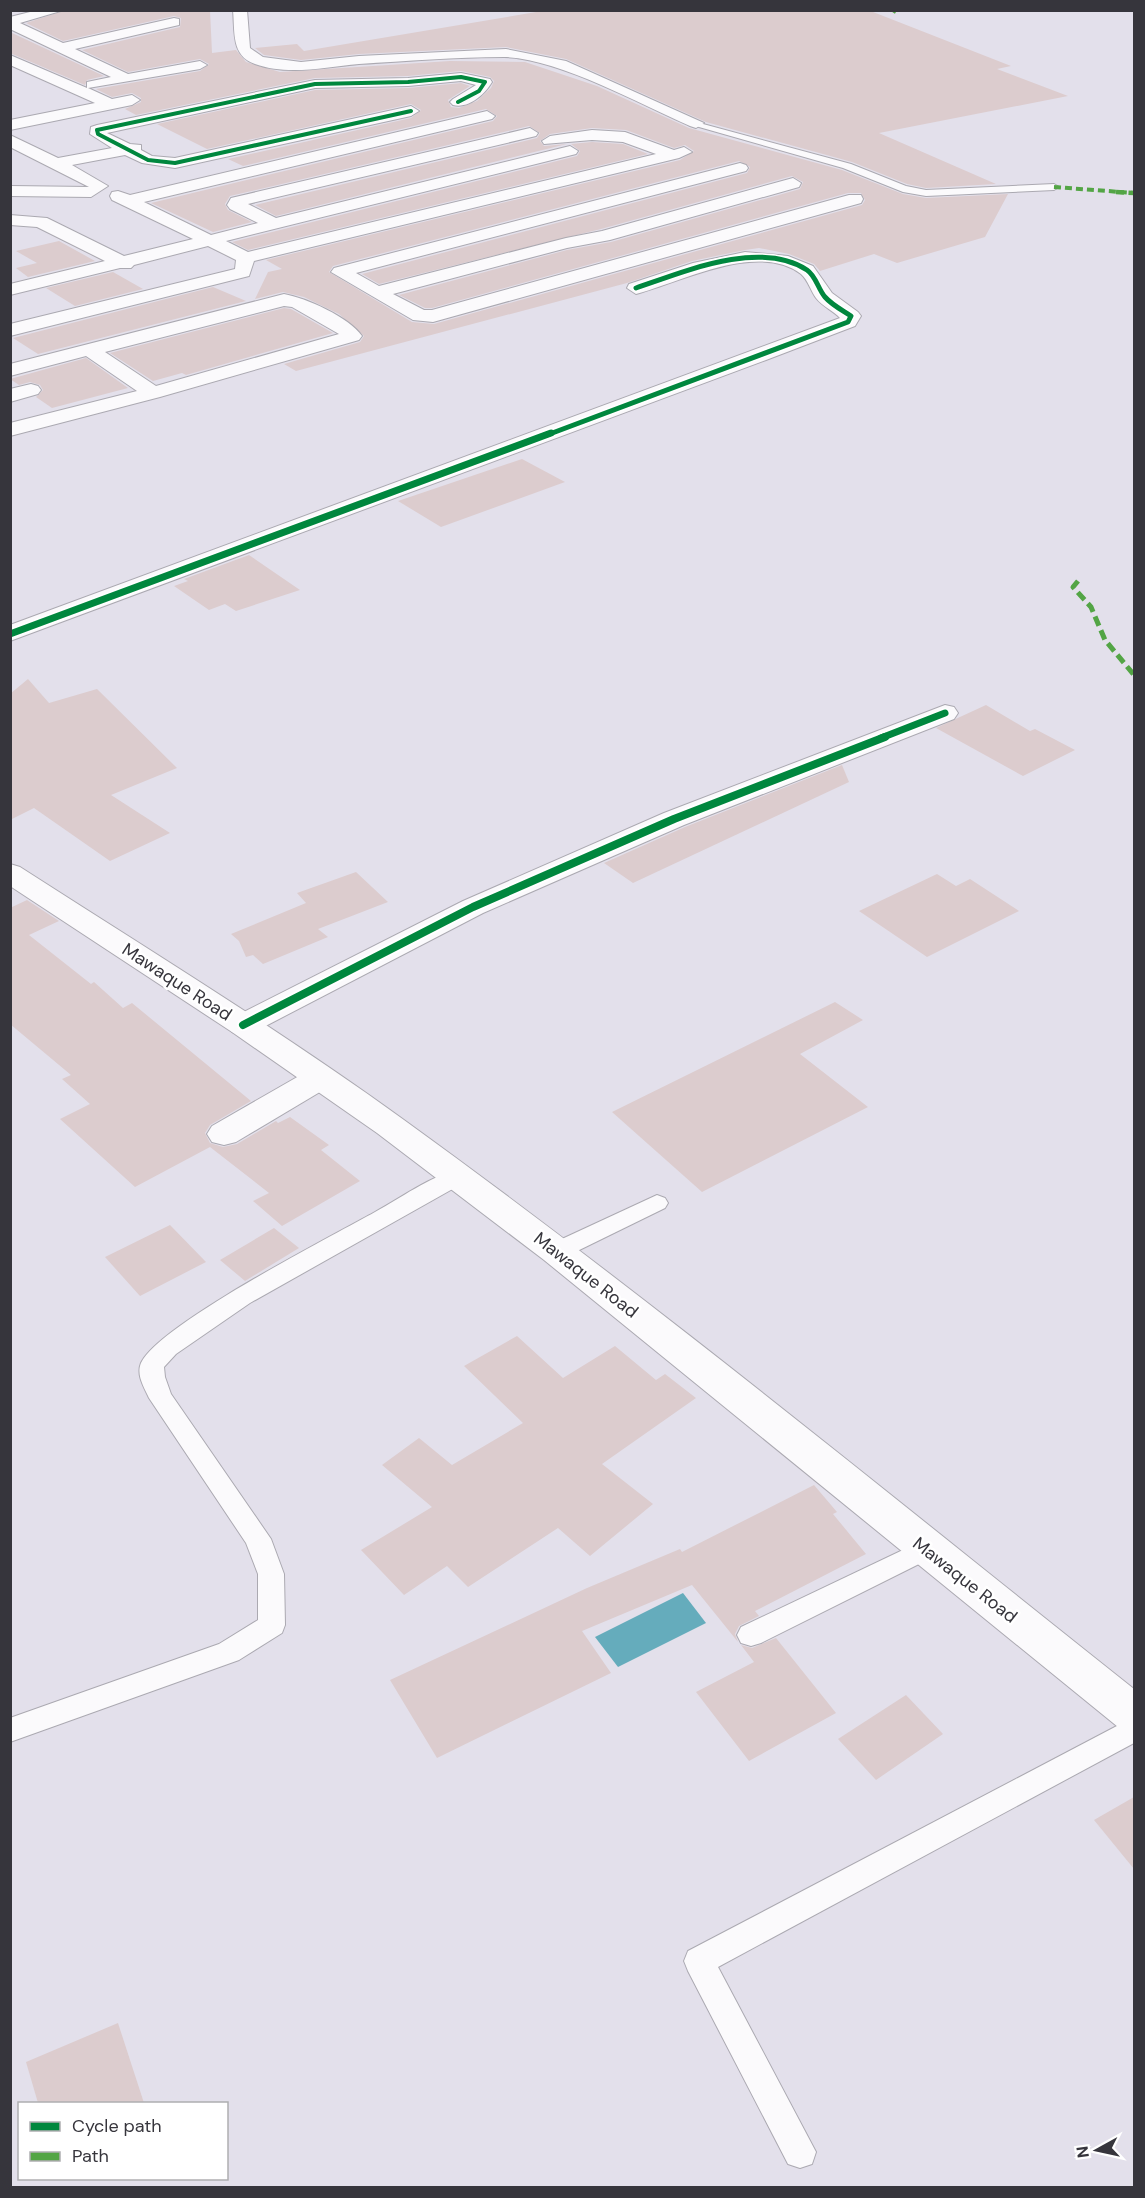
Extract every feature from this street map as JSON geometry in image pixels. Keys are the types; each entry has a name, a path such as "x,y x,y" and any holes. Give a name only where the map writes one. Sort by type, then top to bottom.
{"street":[{"path":"10,22 58,10"},
{"path":"240,10 243,49 249,56 260,61 301,66 359,60 506,53 561,64 696,123"},
{"path":"10,22 127,79"},
{"path":"63,47 173,23"},
{"path":"34,32 57,27"},
{"path":"179,53 199,67"},
{"path":"159,55 199,67"},
{"path":"10,59 72,89 110,104"},
{"path":"50,94 199,67"},
{"path":"331,84 368,100 406,112 175,162 148,160 98,135 97,130 304,86 331,84 408,82 461,77 485,82 479,91 448,98"},
{"path":"408,82 611,168"},
{"path":"10,124 143,98"},
{"path":"123,199 498,120"},
{"path":"272,223 236,205 237,202 530,133"},
{"path":"123,199 246,258 678,153 625,137 592,135 550,141"},
{"path":"10,140 57,164 96,189"},
{"path":"57,164 150,144"},
{"path":"10,290 125,264 205,239 272,223 580,155"},
{"path":"738,169 793,183 855,199 646,255 433,316 420,316 340,272 738,169"},
{"path":"378,292 566,243 604,236 793,183"},
{"path":"10,191 96,189 119,185 131,189 123,199"},
{"path":"511,194 559,215"},
{"path":"590,207 637,225"},
{"path":"10,220 41,222 125,264"},
{"path":"522,224 566,243"},
{"path":"604,236 646,255"},
{"path":"10,634 759,356 848,322 851,316 825,297 808,271 775,257 740,259 706,266 636,288"},
{"path":"10,330 243,272 246,258"},
{"path":"10,272 31,285"},
{"path":"10,370 222,318 284,300 297,302 346,330 352,336 153,393 10,430"},
{"path":"222,318 248,332"},
{"path":"154,334 179,345"},
{"path":"90,350 153,393"},
{"path":"10,375 31,390 10,396"},
{"path":"243,1025 473,908 674,819 945,713"},
{"name":"Mawaque Road","path":"10,873 243,1025 318,1079 389,1125 557,1251 1134,1714"},
{"path":"224,1134 318,1079"}],"lane":[{"path":"696,123 847,166 903,189 926,193 1054,187"},
{"path":"10,1730 229,1652 272,1625 271,1574 258,1539 161,1398 152,1379 153,1364 159,1354 177,1340 280,1274 458,1177"},
{"path":"557,1251 657,1203"},
{"path":"751,1635 926,1549"},
{"path":"800,2152 699,1961 1134,1729"}],"water":[{"path":"683,1593 706,1623 618,1667 595,1637"}],"building":[{"path":"66,10 210,10 212,53 236,50 246,62 280,72 450,61 525,62 597,86 689,128 842,170 903,194 926,198 1008,194 985,237 897,263 874,254 820,271 814,264 789,254 759,248 745,250 692,261 627,283 296,371 284,364 360,342 364,336 339,314 304,297 283,292 255,299 268,272 282,269 266,260 680,160 694,151 685,145 674,148 626,130 592,128 550,134 540,141 544,146 567,144 276,216 255,205 537,138 540,133 529,126 230,196 225,204 228,210 252,222 213,232 151,203 493,121 497,116 486,109 243,166 228,159 411,118 421,110 411,104 207,149 157,124 315,90 408,88 461,83 470,86 448,100 451,107 459,108 477,101 491,88 494,81 490,77 461,71 408,76 315,78 136,115 125,109 141,102 141,98 132,93 112,97 96,89 200,71 209,64 200,59 128,72 82,50 180,27 181,18 174,16 63,41 26,23","holes":["739,161 750,167 747,173 362,274 379,284 601,229 792,176 803,182 800,189 611,242 567,250 399,295 425,308 432,308 848,193 861,193 865,200 862,205 434,324 412,322 329,272 333,266"]},
{"path":"548,10 868,10 1011,66 997,69 1068,96 879,133 996,184 926,188 907,184 852,162 706,122 566,59 506,47 359,54 301,60 264,55 255,48 297,44 304,51"},
{"path":"10,32 104,76 87,80 85,85 10,53"},
{"path":"592,142 623,144 648,154 248,250 232,242 577,156 580,151 571,144"},
{"path":"59,241 95,261 28,277 16,268 37,263 16,251"},
{"path":"113,272 143,289 75,306 46,288"},
{"path":"213,287 246,301 38,354 13,338"},
{"path":"284,308 291,309 333,333 186,375 182,373 153,381 110,353"},
{"path":"86,358 128,388 52,408 36,397 43,390 40,385 30,382 19,385 10,379"},
{"path":"522,459 565,482 441,527 398,501"},
{"path":"249,555 300,590 236,611 225,604 209,610 174,586 188,581 184,579"},
{"path":"28,679 49,703 97,689 177,768 111,795 170,833 110,861 34,808 10,820 10,694"},
{"path":"986,705 1030,731 1035,729 1075,750 1023,776 936,728"},
{"path":"842,765 849,782 633,883 604,863 685,827"},
{"path":"356,872 388,902 318,929 328,937 263,964 253,955 246,957 239,941 231,934 306,903 297,893"},
{"path":"937,874 956,886 970,879 1019,911 927,957 859,911"},
{"path":"27,900 59,921 29,935 91,984 94,982 123,1008 132,1003 251,1101 210,1125 205,1133 210,1143 223,1147 237,1144 276,1121 278,1123 290,1117 329,1145 321,1150 360,1181 282,1226 253,1201 269,1193 210,1147 135,1187 60,1119 90,1104 62,1079 71,1075 10,1024 10,908"},
{"path":"835,1002 863,1020 800,1054 868,1107 702,1192 612,1112"},
{"path":"170,1225 206,1262 140,1296 105,1257"},
{"path":"274,1228 299,1248 245,1281 220,1260"},
{"path":"517,1336 563,1378 615,1346 656,1380 665,1374 696,1398 602,1464 653,1504 590,1556 558,1528 468,1587 447,1566 404,1595 361,1550 432,1507 382,1465 419,1438 452,1465 523,1423 464,1366"},
{"path":"814,1485 837,1512 833,1514 866,1554 755,1611 759,1616 739,1626 735,1634 738,1642 692,1585 582,1631 611,1673 437,1758 390,1680 587,1588 680,1549 682,1552"},
{"path":"776,1638 836,1713 749,1761 696,1692 754,1662 741,1645 752,1648"},
{"path":"906,1695 943,1734 876,1780 838,1739"},
{"path":"1134,1797 1134,1869 1094,1820"},
{"path":"118,2023 144,2102 38,2102 26,2062"}],"marked path":[{"path":"1054,187 1134,193"},
{"path":"1078,581 1073,587 1091,607 1105,640 1134,675"}],"cycle path":[{"path":"411,111 175,163 148,160 98,134 97,130 315,84 408,82 461,77 485,82 479,91 458,102"},
{"path":"10,634 759,356 848,322 851,316 825,297 807,270 788,261 768,257 722,261 636,288"},
{"path":"243,1025 473,907 674,819 945,713"}]}
